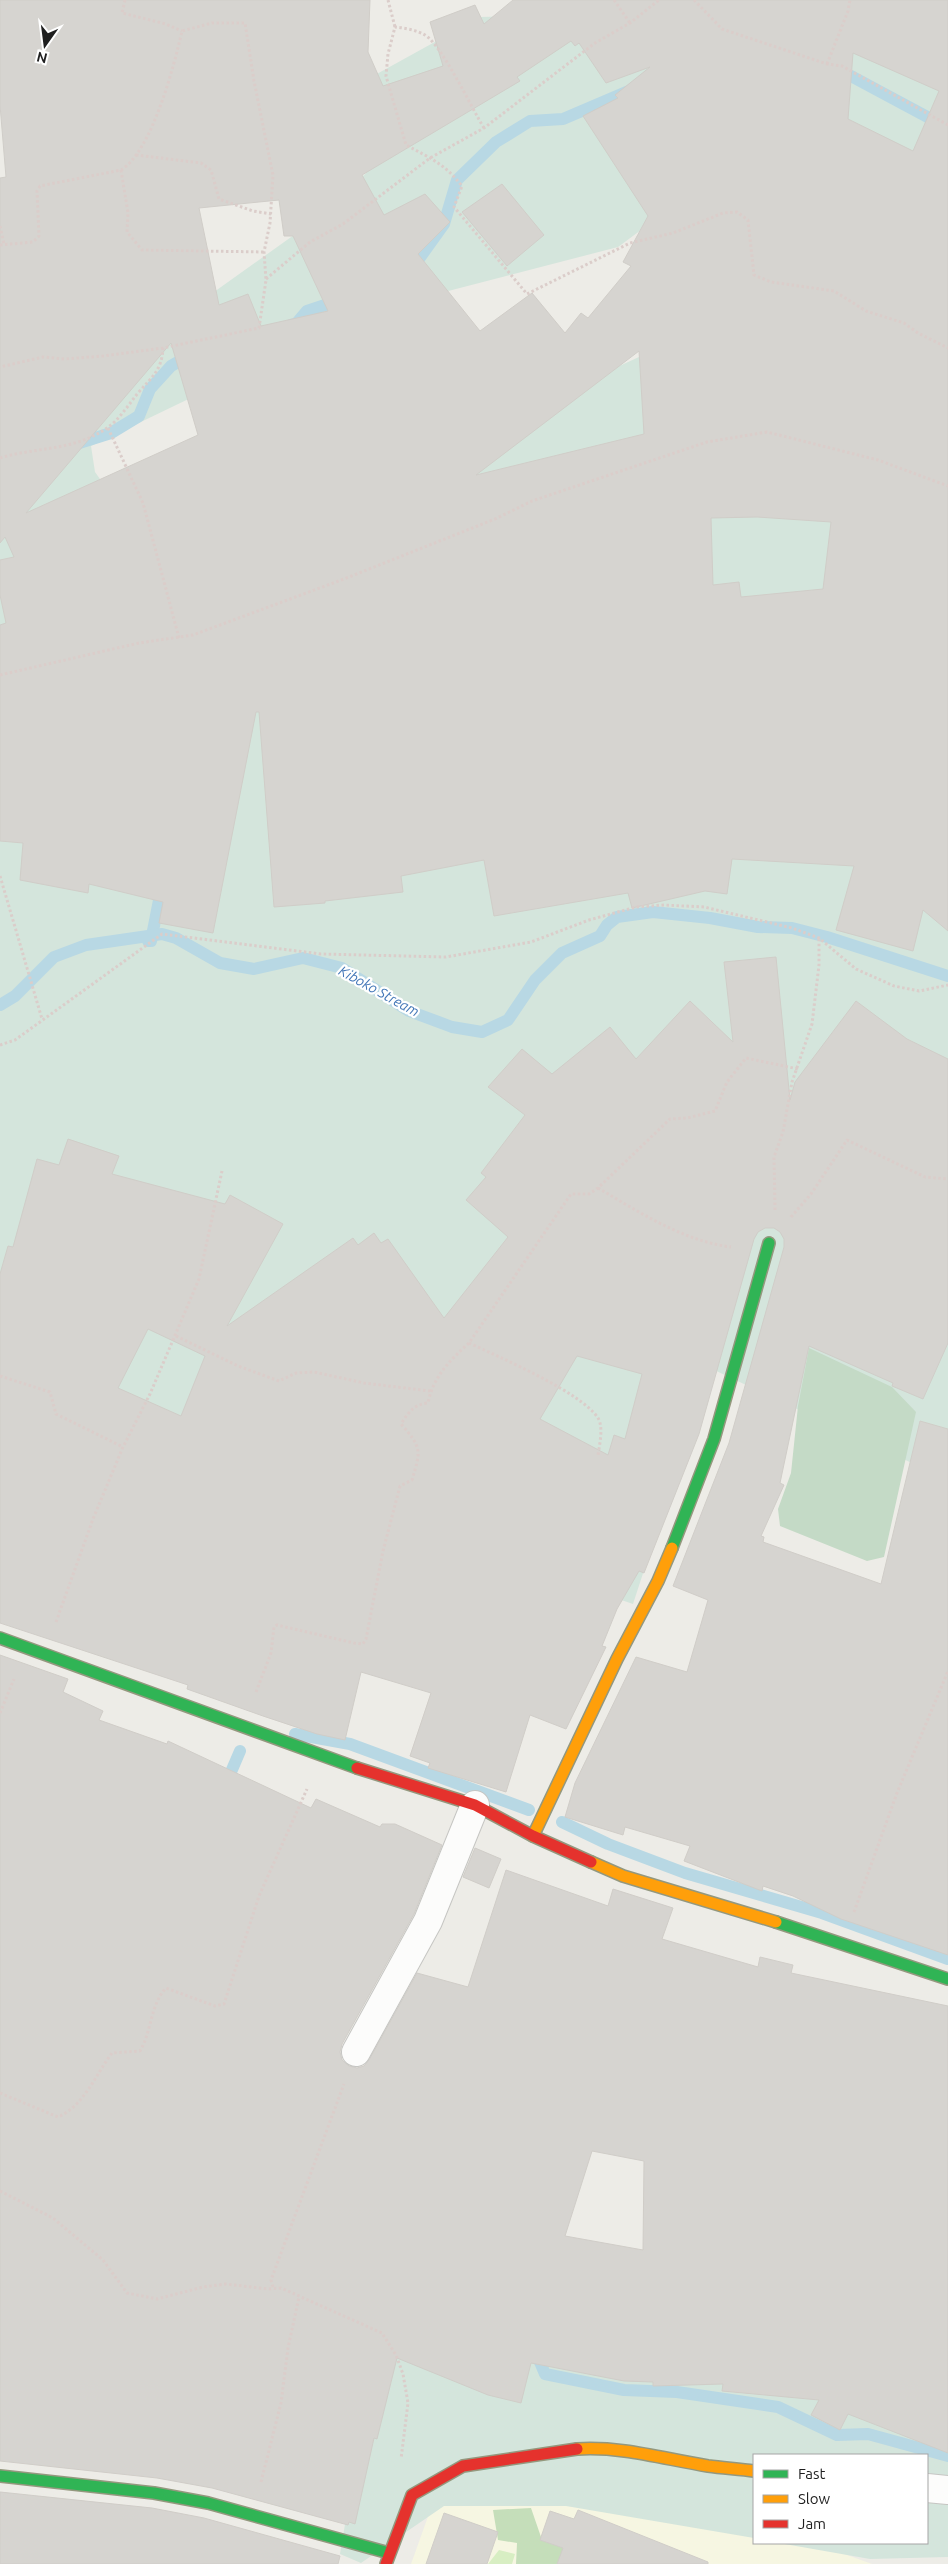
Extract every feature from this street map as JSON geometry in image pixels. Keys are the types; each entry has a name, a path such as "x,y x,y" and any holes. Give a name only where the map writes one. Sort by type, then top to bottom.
{"street":[{"path":"533,1836 617,1659 658,1581 684,1518 714,1439 770,1243"},
{"path":"0,1638 44,1656 245,1726 321,1756 475,1805 533,1836 623,1876 743,1911 948,1979"},
{"path":"356,2052 428,1921 475,1805"},
{"path":"386,2564 412,2495 463,2466 564,2450 596,2448 649,2454 708,2466 753,2471"},
{"path":"0,2476 154,2493 208,2503 389,2552"},
{"path":"928,2488 948,2490"}],"path":[{"path":"0,367 43,357 103,356 163,348 259,328 266,280 264,252 271,214 273,175 245,23 212,22 182,31 166,24 122,12 125,0"},
{"path":"388,0 395,27 388,54 386,76 406,145 439,161 462,186 454,207 527,294 630,243 673,233 724,213 737,212 748,220 754,275 771,282 834,291 866,311 904,323 918,333 948,348"},
{"path":"614,0 630,23"},
{"path":"266,280 310,242 343,224 430,158 484,128 595,43 630,23 659,0"},
{"path":"694,0 722,29 827,64 848,69 948,125"},
{"path":"827,64 848,11 850,0"},
{"path":"395,27 427,36 439,50 484,128"},
{"path":"0,226 2,245 32,242 39,236 37,191 40,186 121,170 130,164 136,155 172,74 182,31"},
{"path":"136,155 200,163 211,170 219,199 253,211 271,214"},
{"path":"121,170 128,214 127,232 142,250 264,252"},
{"path":"0,458 20,452 55,449 82,441 108,428 160,368 163,348"},
{"path":"108,428 143,504 179,638"},
{"path":"0,675 139,643 193,635 344,579 494,520 532,501 707,442 767,432 878,460 948,486"},
{"path":"0,876 42,1020"},
{"path":"0,1045 15,1040 162,934 321,954 446,957 531,942 589,920 636,907 664,905 704,907 792,928 819,938 856,969 894,986 918,991 948,985"},
{"path":"770,1243 776,1196 774,1156 782,1132 792,1082 812,1024 819,965 819,938"},
{"path":"245,1726 260,1677 271,1653 274,1627 277,1625 354,1643 362,1644 366,1639 393,1509 400,1486 412,1480 420,1452 414,1439 401,1424 409,1411 420,1404 428,1403 430,1391 448,1362 469,1342 571,1194 589,1194 598,1188 670,1119 687,1118 715,1111 728,1082 746,1058 798,1069"},
{"path":"598,1188 659,1224 722,1246 759,1249 770,1243 811,1194 847,1140 925,1177 948,1179"},
{"path":"44,1656 93,1519 123,1447 176,1336 199,1279 222,1171"},
{"path":"176,1336 238,1366 279,1381 296,1373 314,1372 372,1385 430,1391"},
{"path":"469,1342 541,1378 581,1402 599,1419 598,1456"},
{"path":"0,1376 50,1392 56,1414 123,1447"},
{"path":"842,1944 896,1793 948,1671"},
{"path":"0,2093 58,2117 72,2109 82,2098 112,2053 140,2051 148,2038 158,1996 166,1988 215,2006 224,2004 259,1896 321,1756"},
{"path":"273,2287 271,2280 356,2052"},
{"path":"0,2191 53,2218 103,2260 127,2292 134,2295 157,2299 203,2287 226,2284 268,2289 273,2287 382,2333 396,2355 403,2374 408,2403 400,2465"},
{"path":"253,2516 281,2403 288,2348 299,2298"}],"shaded area":[{"path":"802,8 948,78 948,184 778,129 618,247 371,311 91,446 95,472 122,510 315,506 715,322 948,368 948,1480 710,1368 633,1604 121,1428 0,1403 0,334 53,407 329,210 366,173 375,75 480,17"},
{"path":"809,1348 892,1387 916,1412 884,1557 867,1561 780,1526 778,1509 791,1473 798,1406"},
{"path":"948,2352 948,2557 870,2559 785,2544 928,2544 928,2454 753,2454 753,2538 566,2506 444,2506 361,2563 340,2554 373,2358"},
{"path":"439,2486 753,2521 753,2544 817,2544 872,2564 411,2564"}],"green space":[{"path":"531,2508 541,2537 566,2541 575,2564 516,2564 517,2543 498,2540 493,2510"},
{"path":"499,2550 515,2554 512,2564 488,2564"}],"building":[{"path":"0,0 370,0 368,52 383,86 443,66 430,22 475,5 484,24 513,0 948,0 948,931 923,910 913,951 836,930 854,866 732,859 727,894 705,891 632,908 628,893 494,916 484,860 401,876 403,892 325,901 325,903 274,907 259,712 256,712 213,933 159,923 163,902 89,884 88,893 20,880 23,843 0,841 0,625 6,623 0,595 0,560 14,557 5,537 0,543 0,178 6,177 0,105","holes":["571,41 575,46 579,43 606,83 650,67 615,95 618,98 583,116 648,216 623,262 631,266 588,318 581,313 565,333 532,293 480,331 418,254 450,222 425,194 384,215 362,175 520,81 517,77","853,53 939,91 913,151 848,119","279,200 284,236 293,236 328,311 261,326 248,294 219,305 199,208","171,343 198,435 26,513","639,351 644,434 476,475","757,517 831,522 823,589 741,597 739,582 713,585 711,518"]},
{"path":"502,184 544,235 507,266 462,212"},
{"path":"776,957 790,1100 795,1082 856,1001 907,1039 948,1059 948,1343 923,1399 892,1386 893,1383 809,1346 780,1483 784,1485 761,1536 764,1537 763,1542 881,1584 920,1421 948,1429 948,1955 841,1919 793,1896 763,1886 762,1891 684,1861 690,1846 625,1827 623,1835 565,1817 575,1783 636,1657 687,1672 708,1600 673,1586 729,1443 784,1247 784,1239 780,1232 774,1228 765,1228 758,1232 754,1239 699,1434 644,1573 639,1571 617,1609 602,1646 606,1647 566,1729 530,1715 506,1792 428,1768 430,1763 410,1756 431,1693 361,1672 345,1740 317,1734 263,1716 187,1689 188,1685 0,1623 0,1274 8,1246 13,1247 37,1159 59,1165 68,1139 119,1156 112,1174 225,1204 230,1195 283,1224 227,1326 353,1238 358,1245 374,1233 381,1243 388,1239 444,1318 508,1237 466,1200 486,1177 481,1173 525,1115 488,1087 522,1049 552,1074 610,1027 636,1059 690,1001 733,1042 724,962","holes":["148,1329 205,1356 181,1416 118,1388","577,1356 642,1374 625,1439 614,1435 608,1455 540,1419"]},
{"path":"0,1655 68,1679 63,1692 103,1711 99,1720 167,1744 168,1741 311,1808 316,1799 380,1827 382,1824 395,1824 442,1845 414,1914 342,2044 340,2052 342,2060 349,2066 357,2068 364,2066 369,2060 417,1973 468,1987 506,1870 608,1906 613,1889 673,1908 662,1939 758,1967 760,1957 793,1965 791,1973 948,2006 948,2453 848,2414 840,2430 811,2415 819,2400 722,2391 723,2384 653,2386 653,2382 624,2381 531,2363 521,2403 488,2395 397,2358 377,2439 374,2438 355,2524 349,2522 348,2525 212,2488 157,2478 0,2461","holes":["592,2151 644,2161 643,2250 565,2236"]},
{"path":"475,1848 501,1859 489,1888 463,1877"},
{"path":"0,2492 152,2508 204,2518 340,2556 338,2564 0,2564"},
{"path":"578,2510 708,2562 708,2564 557,2564 563,2548 540,2540 550,2511 574,2519"},
{"path":"444,2513 498,2532 487,2564 426,2564"}],"waterway":[{"path":"836,68 948,128"},
{"path":"407,268 416,263 444,224 457,180 496,142 530,121 563,119 631,90"},
{"path":"291,325 296,324 307,311 340,300"},
{"path":"73,445 111,433 139,416 150,389 171,366 190,355"},
{"path":"148,941 151,941 162,885"},
{"name":"Kiboko Stream","path":"0,1005 15,996 54,957 86,945 162,934 176,938 220,963 254,969 303,958 342,968 409,1011 452,1027 482,1032 508,1020 535,980 562,953 600,936 607,925 617,917 653,912 710,918 758,927 792,928 827,937 948,976"},
{"path":"295,1734 350,1744 529,1810"},
{"path":"225,1786 240,1751"},
{"path":"562,1822 608,1844 685,1873 822,1913 948,1959"},
{"path":"535,2350 545,2374 624,2390 677,2392 778,2407 837,2435 868,2434 948,2456"}],"traffic: fast":[{"path":"672,1548 714,1439 769,1243"},
{"path":"0,1638 357,1768"},
{"path":"776,1922 948,1979"},
{"path":"0,2476 154,2493 208,2503 389,2553"}],"traffic: slow":[{"path":"533,1836 617,1659 658,1581 672,1548"},
{"path":"591,1862 623,1876 776,1922"},
{"path":"577,2449 627,2451 708,2466 753,2471"}],"traffic: jam":[{"path":"357,1768 475,1805 533,1836 591,1862"},
{"path":"386,2564 412,2495 463,2466 577,2449"}]}
